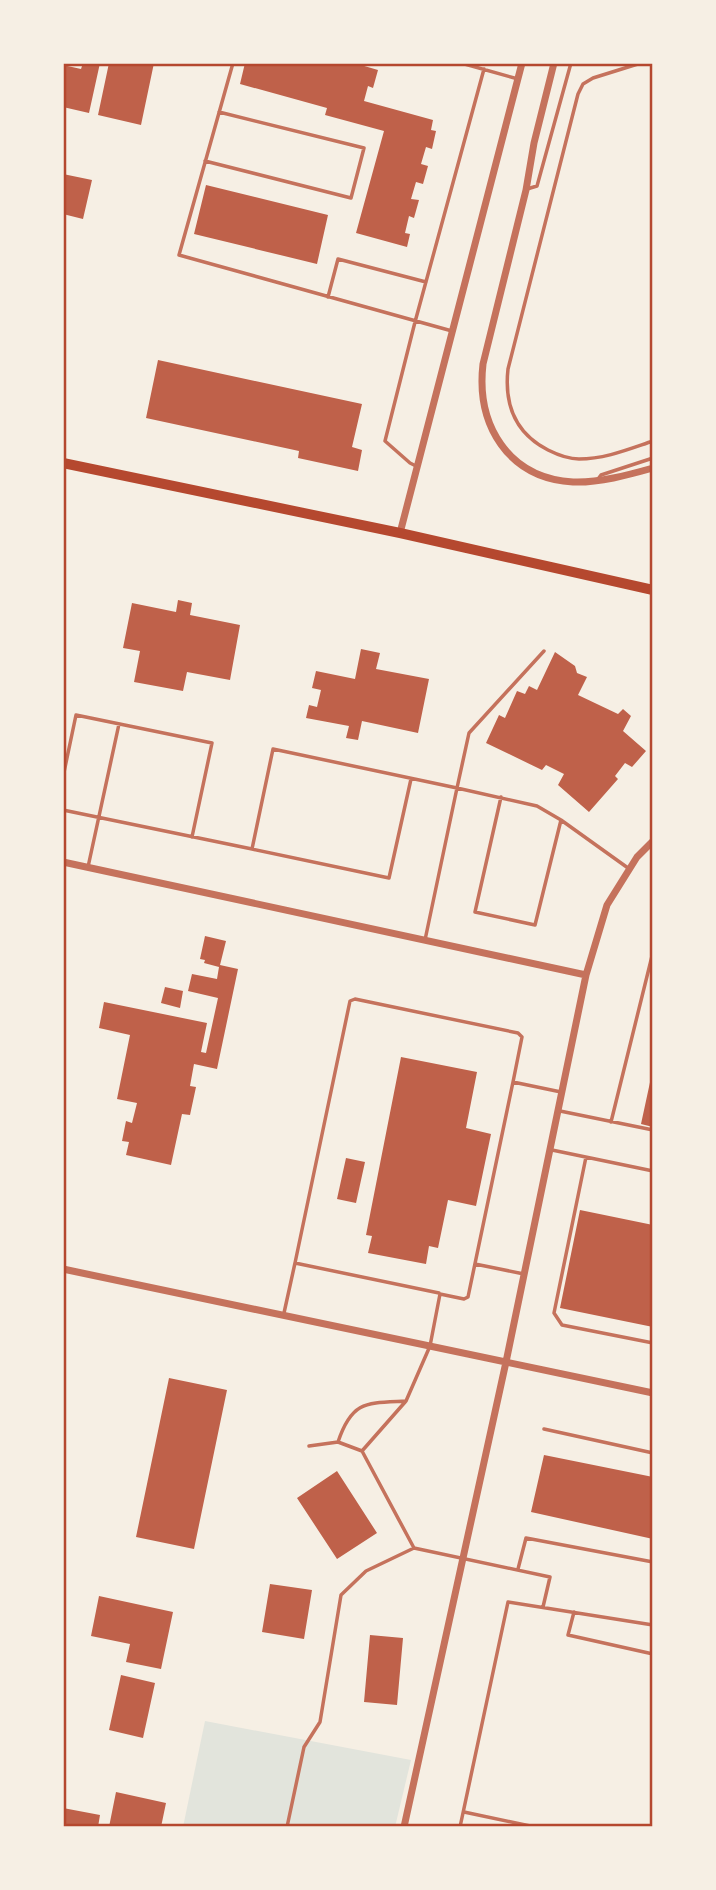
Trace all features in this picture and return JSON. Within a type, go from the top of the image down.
[{"type":"main road","points":[[63,463],[400,533],[653,590]]},
{"type":"street","points":[[400,533],[522,63]]},
{"type":"street","points":[[554,63],[483,364],[481,394],[484,408],[493,433],[520,463],[556,479],[569,482],[596,481],[653,468]]},
{"type":"street","points":[[404,1827],[506,1362],[586,975],[607,905],[637,857],[653,841]]},
{"type":"street","points":[[63,862],[586,975]]},
{"type":"street","points":[[63,1269],[653,1393]]},
{"type":"lane","points":[[233,63],[179,255],[452,331]]},
{"type":"lane","points":[[461,63],[518,79]]},
{"type":"lane","points":[[526,190],[537,186],[571,63]]},
{"type":"lane","points":[[641,63],[593,78],[583,84],[578,94],[508,369],[506,388],[516,421],[526,435],[539,445],[570,459],[597,458],[653,441]]},
{"type":"lane","points":[[417,466],[385,441],[484,69]]},
{"type":"lane","points":[[205,161],[351,198],[364,148],[219,111]]},
{"type":"lane","points":[[328,296],[338,259],[426,282]]},
{"type":"lane","points":[[596,481],[601,475],[653,458]]},
{"type":"lane","points":[[425,940],[469,733],[544,651]]},
{"type":"lane","points":[[63,777],[76,715],[212,743],[192,837]]},
{"type":"lane","points":[[88,867],[119,724]]},
{"type":"lane","points":[[252,849],[273,749],[537,806],[630,869]]},
{"type":"lane","points":[[63,810],[389,878],[411,779]]},
{"type":"lane","points":[[501,797],[475,912],[535,925],[561,820]]},
{"type":"lane","points":[[611,1122],[653,952]]},
{"type":"lane","points":[[284,1315],[350,1001],[355,999],[517,1033],[522,1037],[468,1297],[464,1299],[295,1264]]},
{"type":"lane","points":[[513,1082],[561,1092]]},
{"type":"lane","points":[[558,1111],[653,1130]]},
{"type":"lane","points":[[550,1150],[653,1171]]},
{"type":"lane","points":[[586,1157],[554,1313],[562,1325],[653,1343]]},
{"type":"lane","points":[[475,1264],[524,1274]]},
{"type":"lane","points":[[362,1451],[406,1401],[430,1346],[440,1294]]},
{"type":"lane","points":[[338,1442],[345,1422],[367,1403],[406,1401]]},
{"type":"lane","points":[[544,1429],[653,1453]]},
{"type":"lane","points":[[309,1446],[338,1442],[362,1451],[414,1548]]},
{"type":"lane","points":[[517,1570],[526,1538],[653,1562]]},
{"type":"lane","points":[[287,1827],[304,1747],[320,1722],[341,1595],[366,1571],[414,1548],[550,1577],[543,1606]]},
{"type":"lane","points":[[460,1827],[508,1602],[653,1625]]},
{"type":"lane","points":[[574,1612],[568,1635],[653,1654]]},
{"type":"lane","points":[[464,1812],[536,1827]]},
{"type":"shaded area","points":[[205,1721],[411,1760],[395,1827],[183,1827]]},
{"type":"building","points":[[83,63],[100,63],[89,113],[63,107],[63,65],[81,69]]},
{"type":"building","points":[[109,63],[154,63],[141,125],[98,115]]},
{"type":"building","points":[[245,63],[354,63],[378,70],[373,88],[368,86],[364,101],[433,120],[431,130],[436,131],[432,149],[426,147],[421,164],[428,166],[423,184],[416,182],[411,199],[419,200],[414,218],[409,216],[405,233],[410,234],[407,247],[356,233],[384,131],[325,115],[327,108],[240,84]]},
{"type":"building","points":[[63,174],[92,180],[83,219],[63,214]]},
{"type":"building","points":[[206,185],[328,215],[317,264],[194,234]]},
{"type":"building","points":[[158,360],[362,404],[352,447],[362,450],[358,471],[298,458],[299,451],[146,418]]},
{"type":"building","points":[[178,600],[192,603],[190,615],[240,625],[230,680],[187,672],[183,691],[134,682],[140,651],[123,648],[132,603],[176,612]]},
{"type":"building","points":[[361,649],[380,653],[376,669],[429,679],[418,733],[362,721],[358,740],[346,738],[349,726],[306,718],[309,705],[317,707],[321,690],[312,688],[316,671],[355,679]]},
{"type":"building","points":[[555,652],[575,666],[577,673],[587,677],[578,695],[618,714],[623,709],[631,716],[623,731],[646,751],[632,767],[625,763],[615,776],[618,779],[589,812],[558,785],[564,774],[546,765],[542,770],[486,743],[499,715],[505,718],[517,691],[525,694],[529,686],[537,690]]},
{"type":"building","points":[[205,936],[226,941],[220,965],[238,969],[217,1069],[194,1064],[190,1086],[196,1087],[190,1115],[182,1114],[171,1165],[126,1155],[129,1142],[122,1141],[126,1121],[132,1123],[137,1103],[117,1099],[130,1035],[99,1028],[104,1002],[207,1023],[201,1052],[206,1053],[218,998],[188,991],[192,974],[217,979],[219,967],[204,963],[205,960],[200,959]]},
{"type":"building","points":[[165,987],[183,991],[180,1008],[161,1003]]},
{"type":"building","points":[[401,1057],[477,1072],[466,1128],[491,1134],[476,1206],[448,1200],[438,1248],[429,1246],[426,1264],[368,1253],[372,1236],[366,1235]]},
{"type":"building","points":[[653,1073],[653,1127],[641,1124]]},
{"type":"building","points":[[346,1158],[365,1162],[356,1203],[337,1199]]},
{"type":"building","points":[[580,1210],[653,1225],[653,1327],[560,1308]]},
{"type":"building","points":[[169,1378],[227,1390],[194,1549],[136,1537]]},
{"type":"building","points":[[544,1455],[653,1477],[653,1539],[531,1512]]},
{"type":"building","points":[[337,1471],[377,1533],[337,1559],[297,1498]]},
{"type":"building","points":[[270,1584],[312,1590],[304,1639],[262,1632]]},
{"type":"building","points":[[99,1596],[173,1612],[161,1669],[126,1662],[130,1644],[91,1636]]},
{"type":"building","points":[[370,1635],[403,1638],[397,1705],[364,1702]]},
{"type":"building","points":[[121,1675],[155,1683],[143,1738],[109,1730]]},
{"type":"building","points":[[116,1792],[166,1803],[161,1827],[109,1827]]},
{"type":"building","points":[[63,1808],[100,1815],[98,1827],[63,1827]]}]
